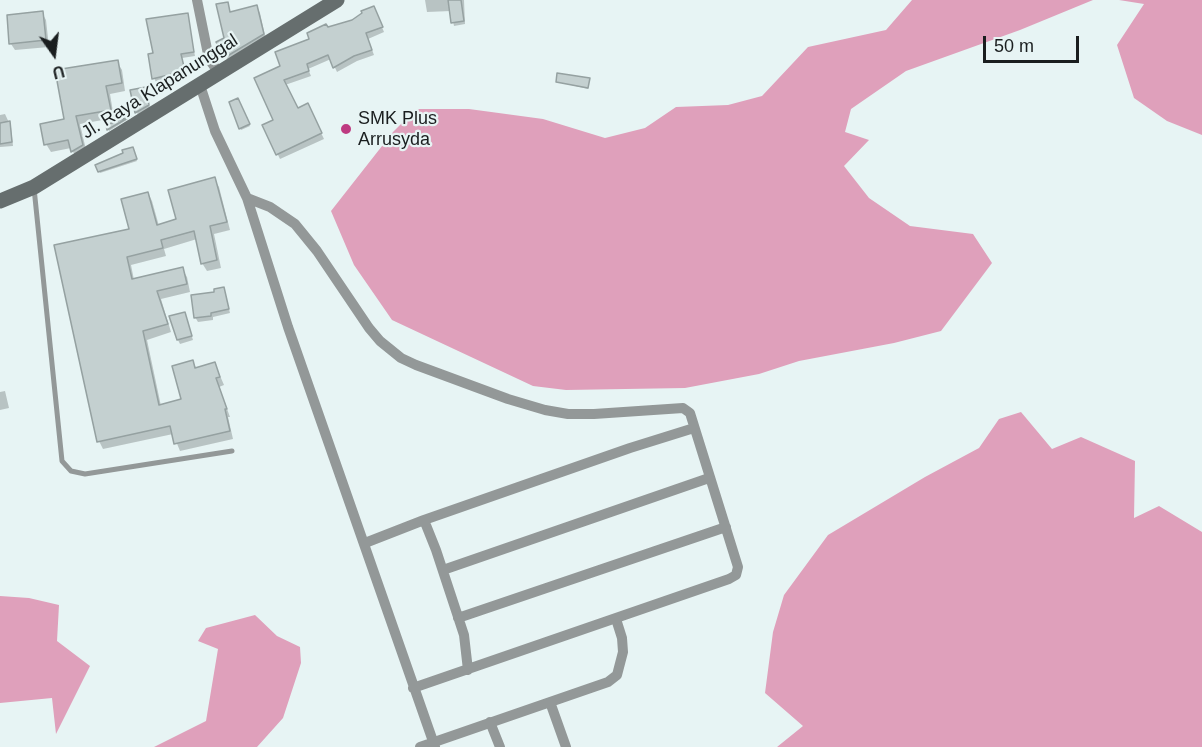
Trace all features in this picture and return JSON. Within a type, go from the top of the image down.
[{"type":"street","points":[[197,0],[209,59],[219,73]]},
{"type":"street","name":"Jl. Raya Klapanunggal","points":[[0,201],[34,187],[337,0]]},
{"type":"street","points":[[200,85],[215,131],[247,198],[288,327],[434,745]]},
{"type":"street","points":[[247,198],[270,207],[295,224],[317,251],[369,328],[380,341],[401,358],[508,399],[545,410],[568,414],[594,414],[683,408],[690,413],[738,567],[736,575],[413,688]]},
{"type":"street","points":[[364,543],[630,448],[694,428]]},
{"type":"street","points":[[443,570],[709,478]]},
{"type":"street","points":[[424,520],[464,635],[468,670]]},
{"type":"street","points":[[458,618],[726,527]]},
{"type":"street","points":[[420,747],[434,745],[490,722],[608,682],[617,675],[623,652],[622,638],[615,619]]},
{"type":"street","points":[[550,702],[566,747]]},
{"type":"street","points":[[490,722],[500,747]]},
{"type":"lane","points":[[34,187],[62,461],[72,471],[85,474],[232,451]]},
{"type":"shaded area","points":[[912,0],[1093,0],[1020,30],[906,71],[851,109],[845,132],[869,140],[844,166],[869,198],[910,226],[973,234],[992,263],[941,331],[894,343],[799,361],[759,374],[685,388],[566,390],[533,386],[392,320],[354,265],[331,211],[393,132],[416,109],[469,109],[543,119],[605,138],[645,128],[676,107],[728,105],[762,96],[808,47],[886,30]]},
{"type":"shaded area","points":[[1119,0],[1202,0],[1202,135],[1167,121],[1134,98],[1117,45],[1144,4]]},
{"type":"shaded area","points":[[1021,412],[1052,449],[1081,437],[1135,461],[1134,518],[1159,506],[1202,532],[1202,747],[777,747],[803,726],[765,693],[773,632],[784,595],[828,535],[925,477],[979,448],[999,419]]},
{"type":"shaded area","points":[[0,596],[29,598],[59,605],[57,641],[90,666],[56,734],[52,698],[0,703]]},
{"type":"shaded area","points":[[255,615],[277,636],[300,647],[301,663],[283,718],[257,747],[154,747],[206,721],[218,649],[198,641],[206,628]]},
{"type":"building","points":[[448,0],[461,0],[464,21],[451,23]]},
{"type":"building","points":[[228,2],[230,12],[257,5],[264,34],[224,58],[216,42],[224,38],[216,4]]},
{"type":"building","points":[[374,6],[383,27],[366,33],[372,50],[354,56],[333,68],[328,55],[307,64],[309,71],[284,80],[298,108],[308,103],[322,133],[276,155],[262,125],[273,120],[254,78],[280,66],[275,52],[309,39],[307,33],[326,24],[328,27],[352,20],[362,13],[361,11]]},
{"type":"building","points":[[43,11],[46,40],[9,44],[7,15]]},
{"type":"building","points":[[188,13],[194,52],[181,54],[185,71],[152,79],[148,54],[153,53],[146,19]]},
{"type":"building","points":[[118,60],[122,83],[106,86],[111,110],[76,116],[83,145],[71,152],[68,140],[44,145],[40,124],[64,119],[55,70]]},
{"type":"building","points":[[557,73],[590,78],[588,88],[556,82]]},
{"type":"building","points":[[146,87],[149,105],[135,113],[130,90]]},
{"type":"building","points":[[238,98],[250,124],[239,129],[229,102]]},
{"type":"building","points":[[131,116],[107,130],[106,125]]},
{"type":"building","points":[[10,121],[12,142],[0,144],[0,123]]},
{"type":"building","points":[[133,147],[137,159],[98,172],[95,165],[123,153],[122,150]]},
{"type":"building","points":[[215,177],[227,222],[210,226],[217,260],[201,264],[194,231],[161,240],[163,248],[127,257],[132,279],[183,267],[187,284],[157,291],[168,324],[143,331],[159,405],[181,399],[172,366],[193,360],[195,368],[215,362],[220,377],[216,378],[227,409],[225,409],[230,431],[174,444],[170,426],[97,442],[54,245],[129,229],[121,199],[148,192],[157,225],[176,219],[168,190]]},
{"type":"building","points":[[224,287],[229,309],[211,313],[211,316],[194,318],[191,295],[214,292],[214,289]]},
{"type":"building","points":[[185,312],[192,336],[177,340],[169,316]]},
{"type":"place","name":"SMK Plus Arrusyda","points":[[346,129]]}]
